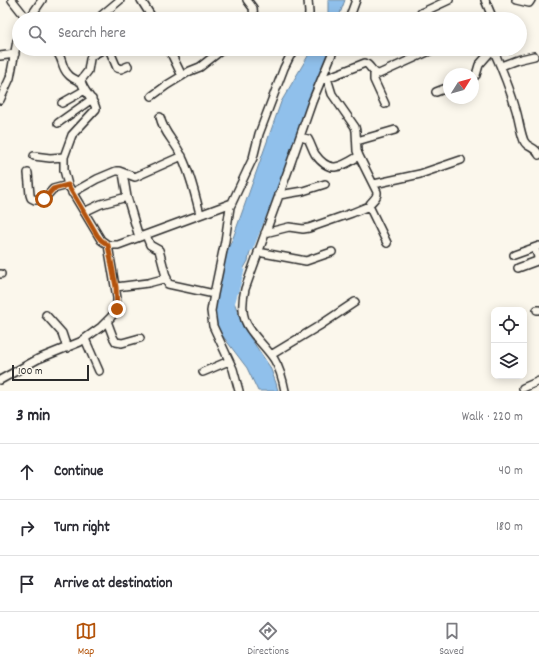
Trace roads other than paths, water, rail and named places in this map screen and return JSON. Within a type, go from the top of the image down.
[{"type":"street","points":[[12,0],[22,12]]},
{"type":"street","points":[[104,12],[112,2],[120,0]]},
{"type":"street","points":[[141,0],[149,12]]},
{"type":"street","points":[[247,0],[253,8],[253,12]]},
{"type":"street","points":[[308,0],[309,12]]},
{"type":"street","points":[[352,12],[356,0]]},
{"type":"street","points":[[423,12],[449,0]]},
{"type":"street","points":[[485,0],[490,12]]},
{"type":"street","points":[[516,0],[526,3],[531,0]]},
{"type":"street","points":[[33,12],[41,1]]},
{"type":"street","points":[[0,56],[12,54]]},
{"type":"street","points":[[0,100],[10,78],[15,56]]},
{"type":"street","points":[[60,56],[68,75],[81,82],[92,99],[96,109],[72,135],[64,157],[64,170],[72,193],[101,240],[108,245],[118,245],[232,202]]},
{"type":"street","points":[[81,82],[89,68],[90,59],[92,56]]},
{"type":"street","points":[[113,56],[117,68],[121,69],[128,66]]},
{"type":"street","points":[[172,56],[182,76]]},
{"type":"street","points":[[152,96],[160,89],[190,71],[200,67],[214,56]]},
{"type":"street","points":[[236,390],[235,376],[213,326],[212,312],[214,294],[225,241],[230,207],[253,158],[259,134],[290,56]]},
{"type":"street","points":[[285,391],[280,372],[271,355],[249,330],[242,310],[245,289],[258,252],[312,102],[324,79],[332,56]]},
{"type":"street","points":[[324,79],[364,63],[374,72],[379,74],[419,56]]},
{"type":"street","points":[[478,68],[487,56]]},
{"type":"street","points":[[496,56],[516,110],[524,140],[527,145],[535,149],[539,155]]},
{"type":"street","points":[[501,66],[534,56]]},
{"type":"street","points":[[374,72],[374,80],[386,104]]},
{"type":"street","points":[[265,233],[289,227],[303,229],[309,228],[369,206],[378,195],[374,184],[359,156],[355,127],[332,94],[324,79]]},
{"type":"street","points":[[436,92],[443,89]]},
{"type":"street","points":[[62,103],[85,90]]},
{"type":"street","points":[[58,123],[92,99]]},
{"type":"street","points":[[160,117],[164,130],[182,156],[200,214]]},
{"type":"street","points":[[357,141],[395,130]]},
{"type":"street","points":[[300,137],[308,139],[315,153],[324,164],[331,167],[344,165],[359,156]]},
{"type":"street","points":[[34,156],[50,158],[64,157]]},
{"type":"street","points":[[72,193],[116,171],[132,177],[138,176],[182,156]]},
{"type":"street","points":[[374,184],[420,174],[461,160]]},
{"type":"street","points":[[28,173],[30,195],[31,198],[35,200],[44,199],[53,189],[68,185]]},
{"type":"street","points":[[123,173],[127,197],[139,237]]},
{"type":"street","points":[[279,195],[303,191],[325,184]]},
{"type":"street","points":[[84,212],[102,204],[127,197]]},
{"type":"street","points":[[369,206],[386,243]]},
{"type":"street","points":[[146,234],[150,245],[159,250],[168,284],[170,286],[214,294]]},
{"type":"street","points":[[0,380],[38,359],[67,348],[85,339],[107,321],[117,309],[116,287],[108,245]]},
{"type":"street","points":[[514,255],[537,247],[537,261],[518,268]]},
{"type":"street","points":[[258,252],[306,261],[332,252]]},
{"type":"street","points":[[116,287],[148,283],[167,278]]},
{"type":"street","points":[[271,355],[355,302]]},
{"type":"street","points":[[46,316],[62,333],[67,348]]},
{"type":"street","points":[[107,321],[112,337],[116,342],[122,343],[140,338]]},
{"type":"street","points":[[85,339],[99,371]]},
{"type":"street","points":[[203,372],[229,361]]},
{"type":"street","points":[[523,388],[539,381]]},
{"type":"water","points":[[328,0],[345,0],[341,12],[328,12]]},
{"type":"water","points":[[308,56],[323,56],[254,232],[248,261],[233,287],[233,299],[243,327],[270,367],[278,391],[258,391],[247,368],[219,331],[214,316],[214,304],[223,259],[233,238],[281,102]]},
{"type":"waterway","points":[[249,247],[326,56]]},
{"type":"waterway","points":[[230,304],[240,270]]}]
